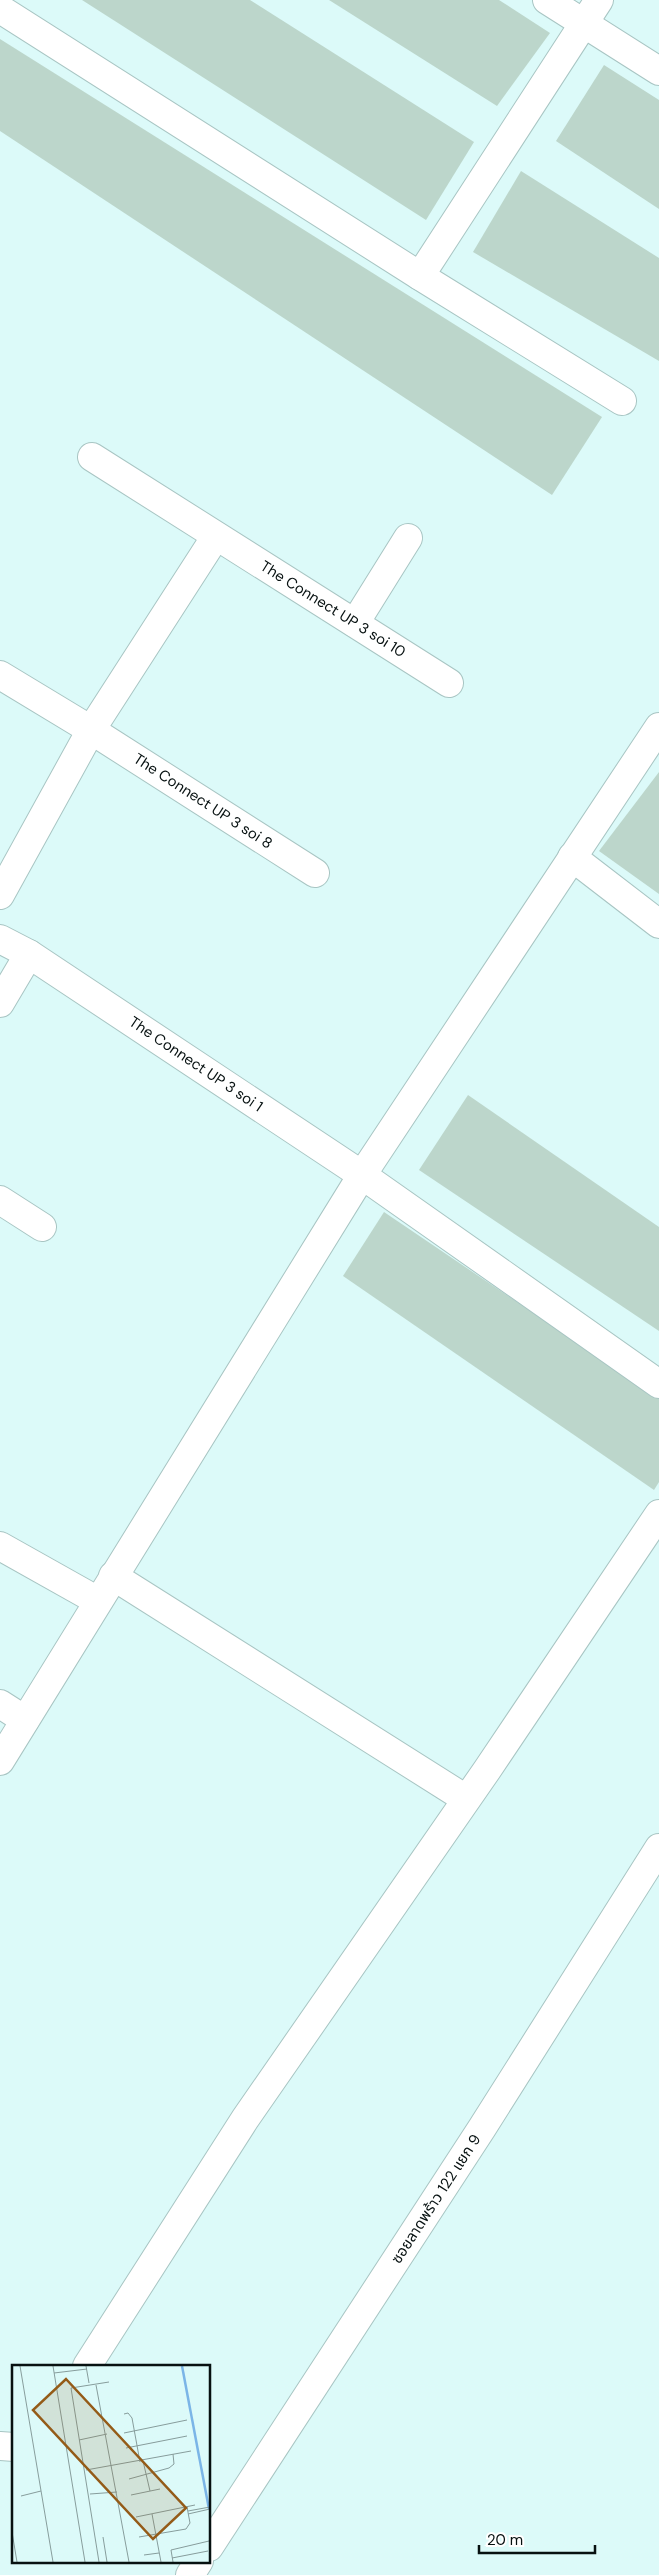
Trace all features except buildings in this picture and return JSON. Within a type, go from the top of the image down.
[{"type":"street","points":[[547,0],[659,71]]},
{"type":"street","points":[[420,276],[599,0]]},
{"type":"street","points":[[0,9],[420,276],[622,401]]},
{"type":"street","name":"The Connect UP 3 soi 10","points":[[92,457],[449,683]]},
{"type":"street","points":[[0,895],[91,730],[216,536]]},
{"type":"street","points":[[355,624],[408,538]]},
{"type":"street","name":"The Connect UP 3 soi 8","points":[[0,675],[91,730],[315,873]]},
{"type":"street","points":[[0,1761],[362,1175],[659,726]]},
{"type":"street","points":[[572,857],[659,924]]},
{"type":"street","name":"The Connect UP 3 soi 1","points":[[0,939],[29,954],[362,1175],[659,1384]]},
{"type":"street","points":[[0,1003],[29,954]]},
{"type":"street","points":[[0,1200],[42,1227]]},
{"type":"street","points":[[88,2365],[245,2119],[466,1799],[659,1514]]},
{"type":"street","points":[[0,1546],[98,1602]]},
{"type":"street","points":[[113,1576],[466,1799]]},
{"type":"street","points":[[0,1704],[25,1720]]},
{"type":"street","name":"ซอยลาดพร้าว 122 แยก 9","points":[[210,2545],[482,2128],[659,1848]]},
{"type":"street","points":[[190,2575],[198,2562]]}]
